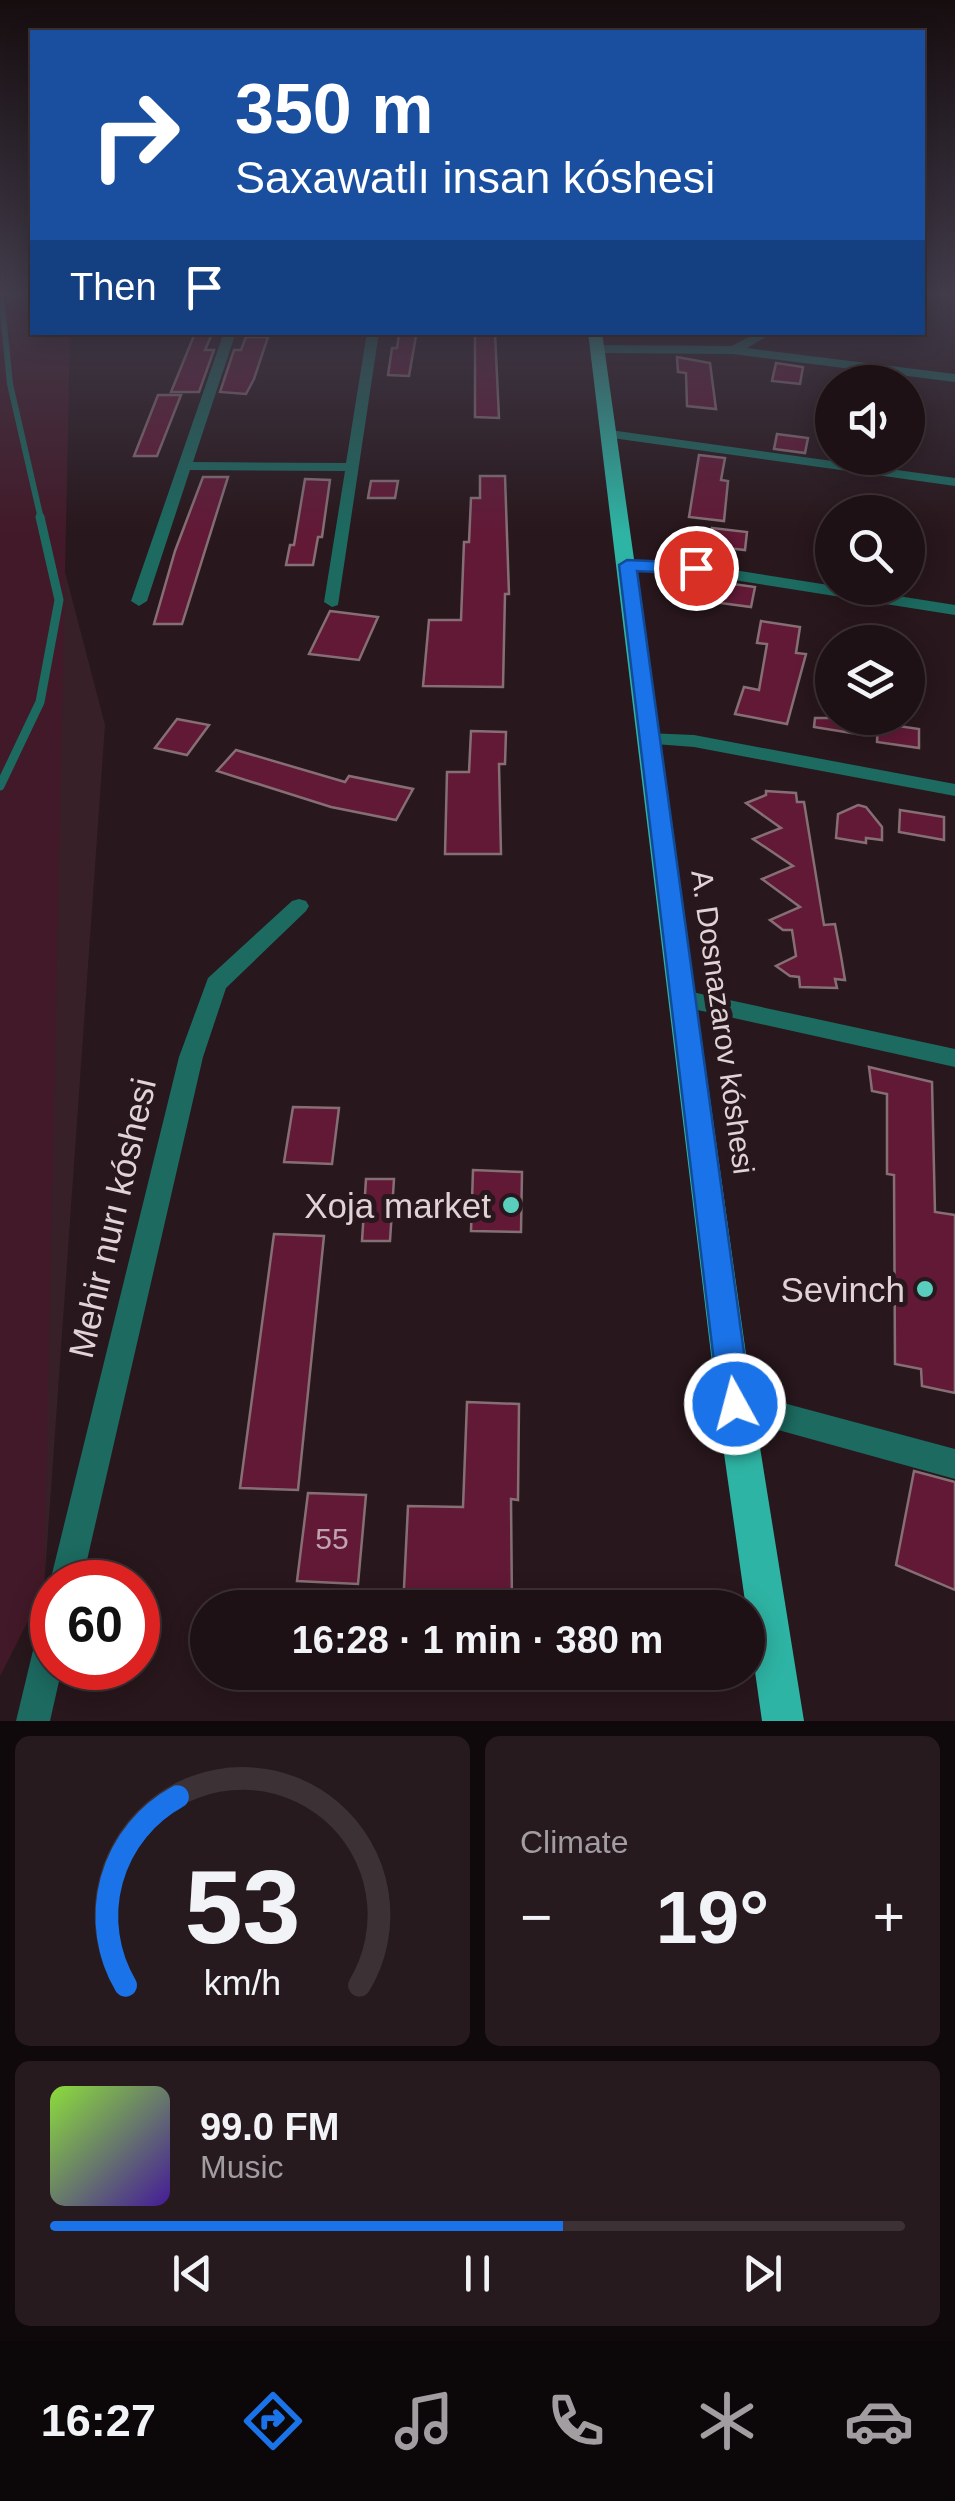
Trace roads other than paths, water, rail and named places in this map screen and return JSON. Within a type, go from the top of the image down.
[{"type":"main road","name":"A. Dosnazarov kóshesi","points":[[601,373],[735,1404],[782,1721]]},
{"type":"street","points":[[139,601],[216,373]]},
{"type":"street","points":[[332,602],[366,373]]},
{"type":"street","points":[[918,373],[955,378]]},
{"type":"street","points":[[610,434],[955,482]]},
{"type":"street","points":[[184,466],[351,466]]},
{"type":"street","points":[[627,565],[696,568],[955,610]]},
{"type":"street","points":[[647,738],[694,741],[955,790]]},
{"type":"street","name":"Mehir nurı kóshesi","points":[[71,1560],[192,1058],[216,984],[299,906]]},
{"type":"street","points":[[683,999],[955,1058]]},
{"type":"street","points":[[735,1404],[955,1464]]},
{"type":"street","points":[[32,1721],[39,1690]]},
{"type":"lane","points":[[0,786],[40,702],[60,600],[9,373]]},
{"type":"place","name":"Xoja market","points":[[511,1205]]},
{"type":"place","name":"Sevinch","points":[[925,1289]]}]
